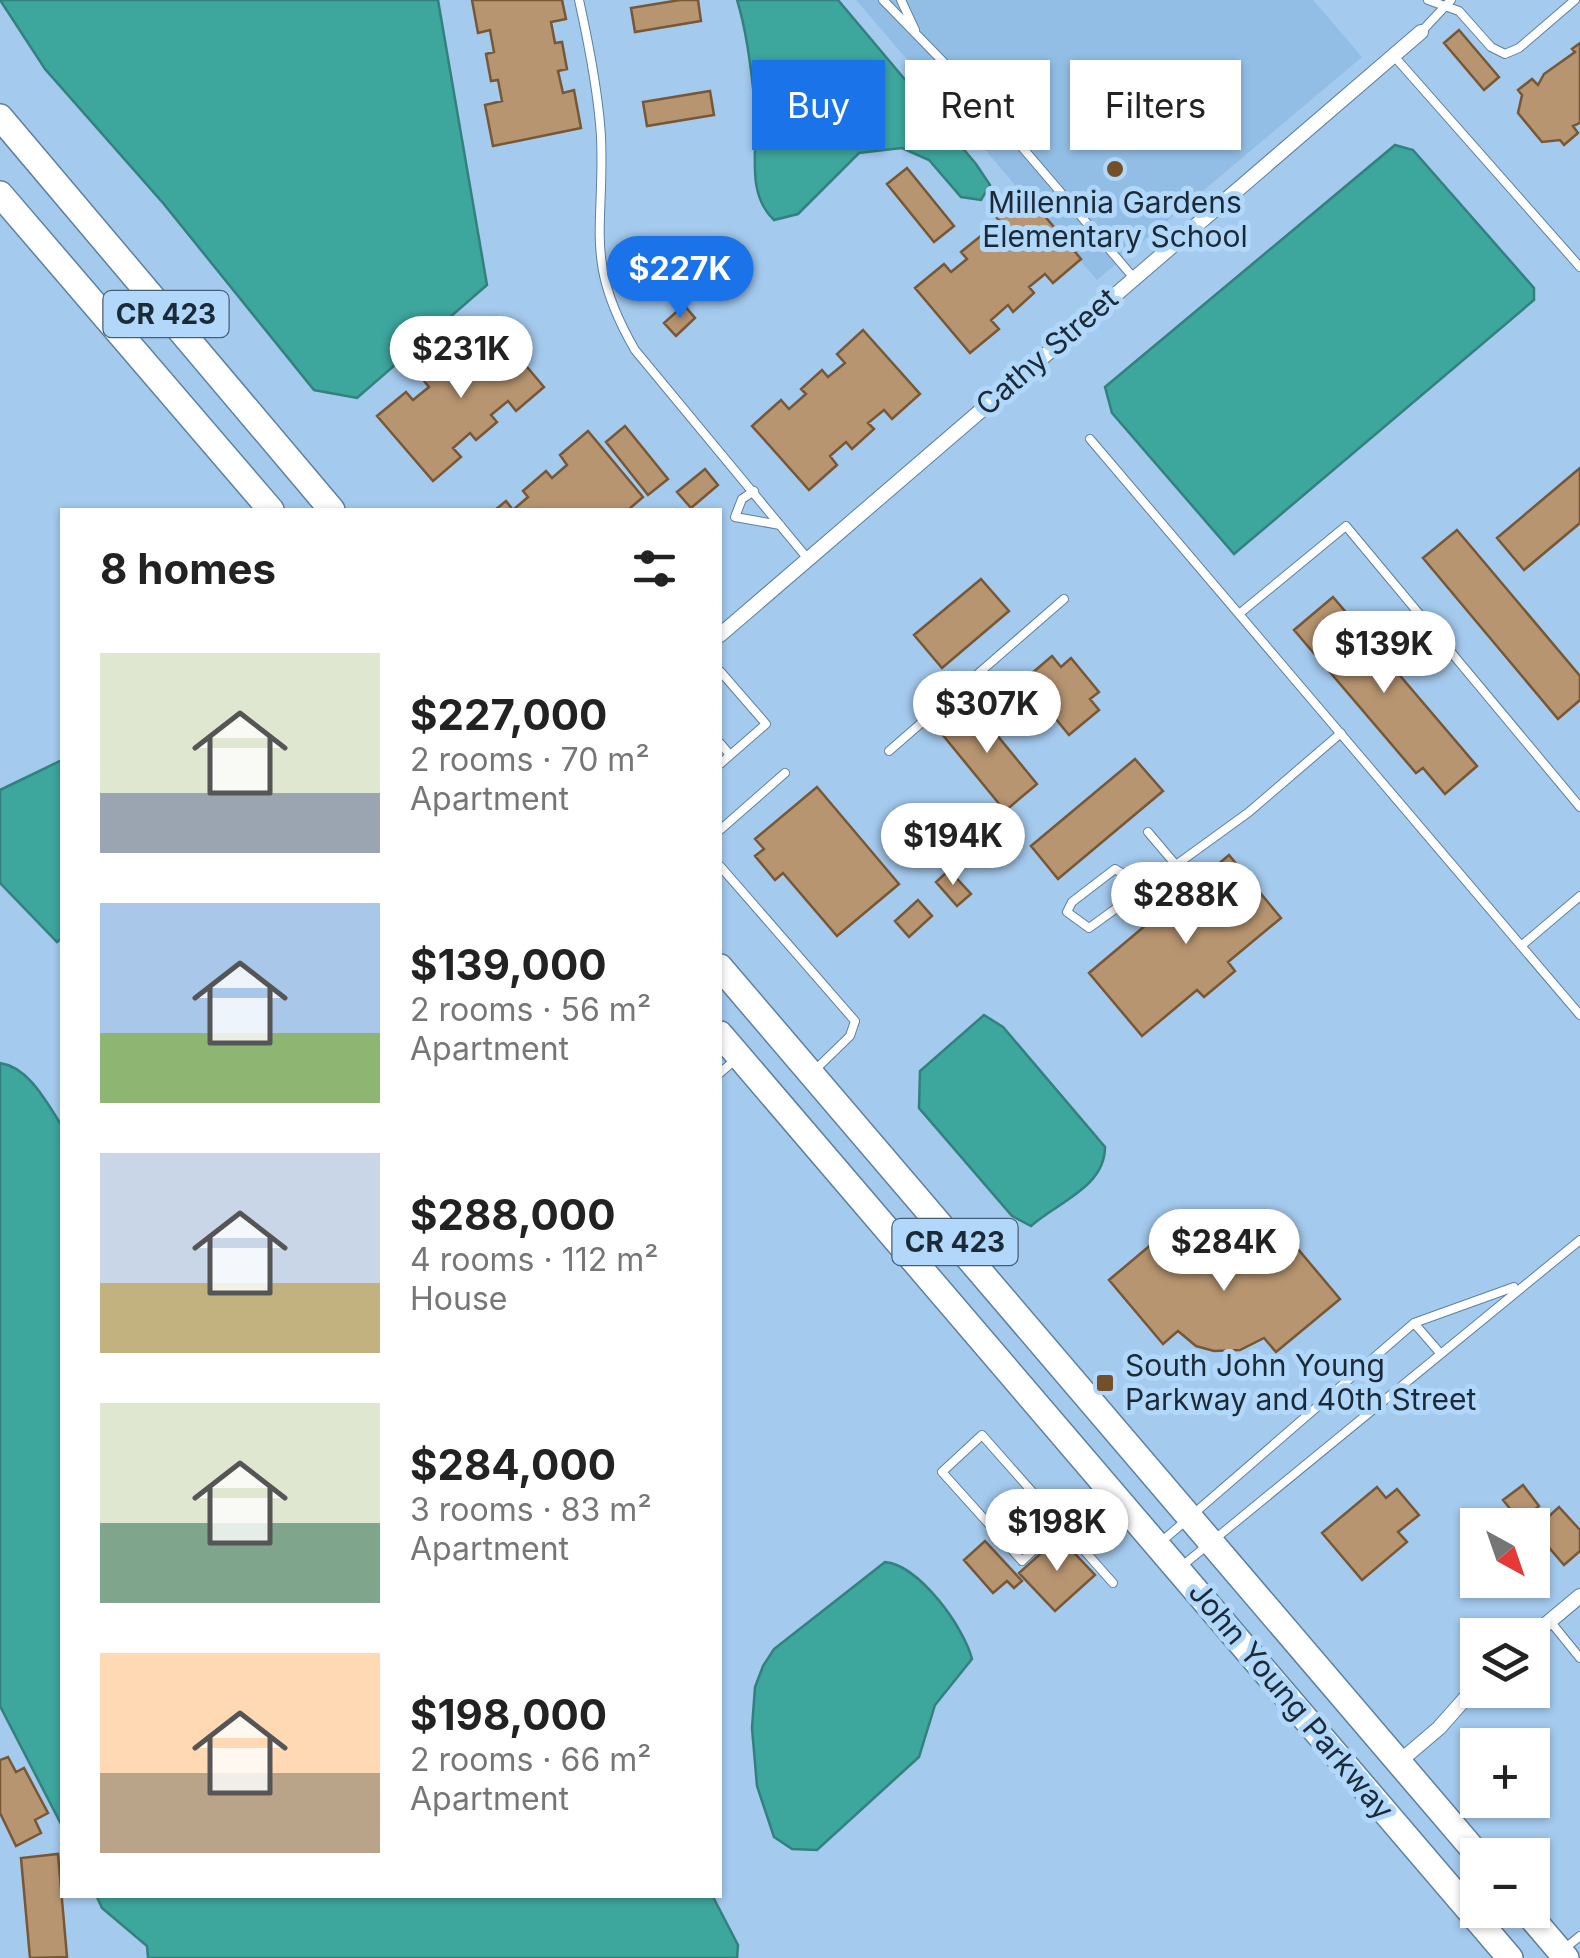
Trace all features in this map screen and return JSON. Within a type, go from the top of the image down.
[{"type":"highway","name":"CR 423","points":[[0,118],[330,508]]},
{"type":"highway","name":"CR 423","points":[[0,194],[269,508]]},
{"type":"highway","name":"John Young Parkway","points":[[722,970],[1464,1838]]},
{"type":"highway","name":"John Young Parkway","points":[[722,1040],[730,1064],[1178,1569],[1509,1956]]},
{"type":"highway","points":[[1545,1928],[1569,1949]]},
{"type":"street","name":"Cathy Street","points":[[722,633],[1420,32]]},
{"type":"street","points":[[1550,1621],[1580,1596]]},
{"type":"street","points":[[1399,1762],[1460,1704]]},
{"type":"lane","points":[[579,0],[598,99],[601,154],[596,235],[601,272],[614,315],[635,350],[808,558]]},
{"type":"lane","points":[[883,0],[992,112],[1133,277]]},
{"type":"lane","points":[[901,0],[915,30]]},
{"type":"lane","points":[[1428,0],[1448,3],[1463,14],[1491,47],[1505,54],[1519,48],[1574,0]]},
{"type":"lane","points":[[1420,32],[1448,3]]},
{"type":"lane","points":[[1393,55],[1580,267]]},
{"type":"lane","points":[[1090,439],[1580,1015]]},
{"type":"lane","points":[[754,491],[742,499],[735,517],[780,524]]},
{"type":"lane","points":[[1239,614],[1346,526],[1580,806]]},
{"type":"lane","points":[[889,751],[1064,600]]},
{"type":"lane","points":[[722,673],[766,724],[722,762]]},
{"type":"lane","points":[[1131,895],[1128,877],[1115,869],[1072,902],[1066,912],[1089,928],[1249,812],[1341,733]]},
{"type":"lane","points":[[722,745],[730,755]]},
{"type":"lane","points":[[722,828],[786,772]]},
{"type":"lane","points":[[1148,832],[1176,865]]},
{"type":"lane","points":[[722,868],[855,1020],[850,1036],[811,1074]]},
{"type":"lane","points":[[1521,946],[1580,896]]},
{"type":"lane","points":[[1178,1569],[1580,1240]]},
{"type":"lane","points":[[1157,1545],[1414,1323],[1522,1284]]},
{"type":"lane","points":[[1414,1323],[1440,1353]]},
{"type":"lane","points":[[1060,1525],[1022,1561],[942,1472],[982,1435],[1113,1583]]},
{"type":"lane","points":[[1550,1621],[1580,1658]]},
{"type":"shaded area","points":[[0,0],[438,0],[487,285],[357,398],[314,390],[163,203],[45,69]]},
{"type":"shaded area","points":[[737,0],[838,0],[905,80],[905,149],[885,150],[885,60],[752,60],[752,81]]},
{"type":"shaded area","name":"Millennia Gardens Elementary School","points":[[856,0],[1313,0],[1362,57],[1097,280],[985,150],[1050,150],[1050,60],[908,60]]},
{"type":"shaded area","points":[[1395,145],[1413,150],[1534,288],[1534,300],[1234,554],[1112,413],[1105,387]]},
{"type":"shaded area","points":[[755,150],[885,150],[859,153],[798,214],[774,220],[759,196]]},
{"type":"shaded area","points":[[906,150],[964,150],[990,185],[981,200],[961,197],[929,160]]},
{"type":"shaded area","points":[[60,761],[57,942],[0,883],[0,790]]},
{"type":"shaded area","points":[[984,1015],[1003,1027],[1105,1147],[1103,1161],[1089,1183],[1031,1226],[1012,1216],[919,1108],[920,1071]]},
{"type":"shaded area","points":[[0,1063],[20,1071],[60,1123],[60,1822],[0,1706]]},
{"type":"shaded area","points":[[885,1562],[912,1574],[938,1600],[960,1631],[972,1659],[935,1705],[919,1757],[817,1850],[792,1849],[774,1837],[757,1786],[752,1728],[755,1687],[774,1649]]},
{"type":"shaded area","points":[[97,1898],[714,1898],[738,1945],[737,1958],[148,1958],[147,1946],[102,1908]]},
{"type":"building","points":[[472,0],[562,0],[566,19],[551,22],[555,43],[562,42],[567,69],[558,71],[563,93],[574,90],[581,128],[493,146],[485,105],[502,101],[498,80],[491,81],[486,54],[494,52],[490,30],[478,33]]},
{"type":"building","points":[[698,0],[701,21],[635,32],[631,8]]},
{"type":"building","points":[[1459,30],[1499,77],[1484,90],[1444,43]]},
{"type":"building","points":[[1580,43],[1580,123],[1573,126],[1578,133],[1564,145],[1560,140],[1542,142],[1518,113],[1522,95],[1518,90],[1532,79],[1538,85],[1544,74],[1575,52],[1572,49]]},
{"type":"building","points":[[710,91],[714,115],[647,126],[643,102]]},
{"type":"building","points":[[907,168],[954,226],[934,242],[887,184]]},
{"type":"building","points":[[1026,194],[1081,259],[1053,283],[1045,274],[1029,287],[1034,293],[1013,312],[1008,305],[991,320],[999,329],[970,353],[915,288],[944,264],[951,272],[967,259],[961,252],[982,235],[988,241],[1005,227],[997,218]]},
{"type":"building","points":[[684,305],[695,318],[676,336],[664,323]]},
{"type":"building","points":[[488,321],[544,387],[516,411],[508,401],[491,415],[497,422],[476,440],[470,433],[453,448],[461,457],[433,481],[377,416],[406,392],[413,400],[429,387],[424,381],[446,362],[451,369],[467,355],[459,345]]},
{"type":"building","points":[[863,330],[920,394],[892,419],[884,410],[868,423],[874,429],[852,449],[846,442],[830,456],[837,465],[809,490],[752,426],[781,400],[789,409],[806,394],[801,389],[822,370],[828,377],[845,363],[837,354]]},
{"type":"building","points":[[625,426],[668,479],[648,495],[606,442]]},
{"type":"building","points":[[588,431],[643,497],[630,508],[515,508],[528,497],[523,491],[546,471],[552,478],[567,465],[560,455]]},
{"type":"building","points":[[1580,468],[1580,523],[1524,570],[1497,538]]},
{"type":"building","points":[[705,469],[718,485],[691,508],[677,492]]},
{"type":"building","points":[[1457,530],[1580,676],[1580,700],[1558,719],[1423,558]]},
{"type":"building","points":[[981,579],[1009,611],[942,668],[914,635]]},
{"type":"building","points":[[1333,597],[1477,766],[1445,794],[1423,768],[1416,773],[1294,630]]},
{"type":"building","points":[[1052,656],[1061,667],[1071,658],[1099,692],[1090,699],[1099,710],[1069,735],[1024,680]]},
{"type":"building","points":[[969,701],[1037,784],[1005,811],[937,728]]},
{"type":"building","points":[[1135,759],[1163,791],[1058,879],[1031,846]]},
{"type":"building","points":[[817,787],[899,884],[837,936],[783,873],[775,880],[755,856],[764,849],[755,839]]},
{"type":"building","points":[[1229,855],[1281,918],[1228,962],[1235,971],[1204,997],[1197,990],[1142,1036],[1089,973]]},
{"type":"building","points":[[949,870],[971,894],[957,906],[936,882]]},
{"type":"building","points":[[918,900],[932,916],[909,937],[895,921]]},
{"type":"building","points":[[1172,1227],[1198,1258],[1225,1244],[1244,1251],[1254,1263],[1287,1236],[1340,1299],[1276,1352],[1264,1338],[1240,1350],[1214,1351],[1196,1346],[1178,1331],[1163,1344],[1109,1280]]},
{"type":"building","points":[[1523,1485],[1539,1506],[1509,1508],[1503,1500]]},
{"type":"building","points":[[1377,1487],[1386,1498],[1397,1489],[1419,1515],[1398,1532],[1407,1542],[1362,1580],[1322,1533]]},
{"type":"building","points":[[1559,1507],[1580,1530],[1580,1551],[1564,1565],[1550,1549],[1550,1515]]},
{"type":"building","points":[[1059,1537],[1095,1575],[1055,1611],[1019,1573]]},
{"type":"building","points":[[985,1541],[1022,1581],[1014,1588],[1007,1581],[993,1593],[964,1560]]},
{"type":"building","points":[[8,1757],[16,1772],[24,1768],[48,1813],[35,1820],[41,1833],[16,1846],[0,1813],[0,1760]]},
{"type":"building","points":[[58,1854],[67,1957],[30,1958],[21,1858]]},
{"type":"place","name":"Millennia Gardens Elementary School","points":[[1115,169]]},
{"type":"place","name":"South John Young Parkway and 40th Street","points":[[1105,1383]]}]
